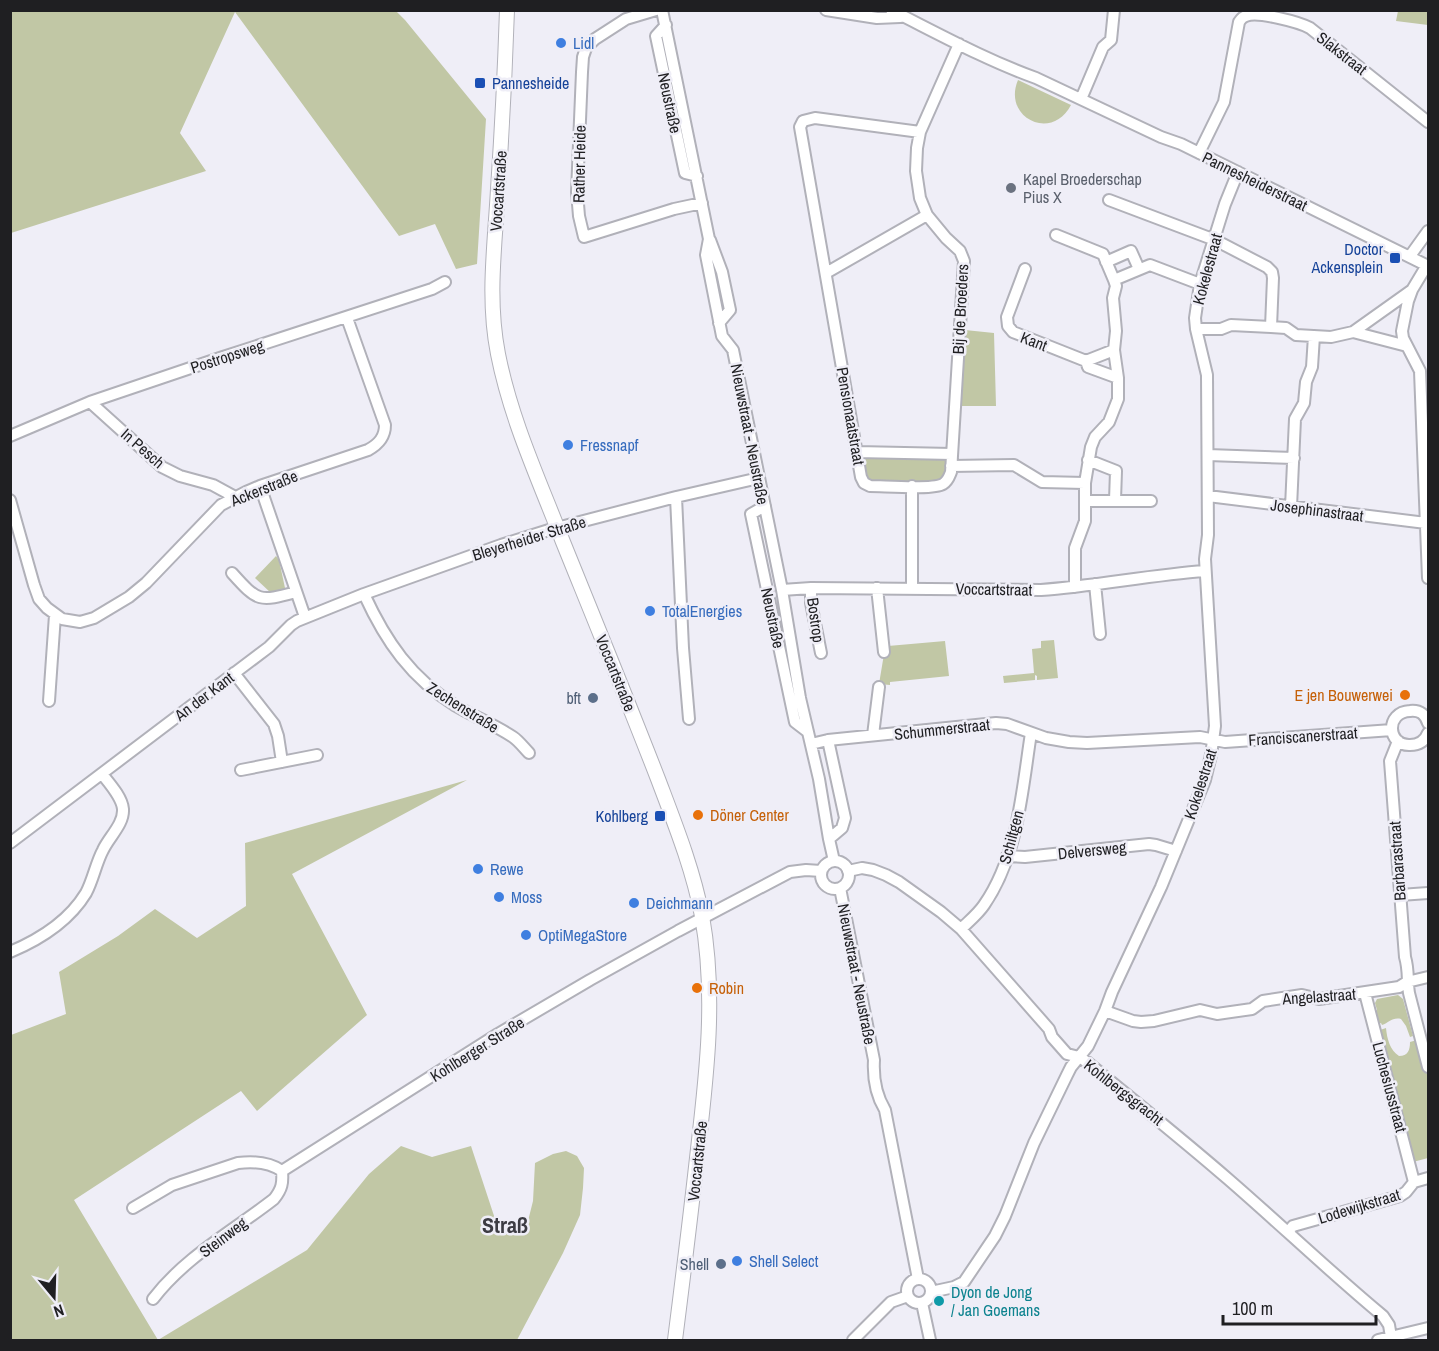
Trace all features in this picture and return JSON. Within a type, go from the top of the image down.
[{"type":"main road","name":"Voccartstraße","points":[[507,10],[502,137],[492,266],[494,324],[503,376],[515,420],[623,689],[677,831],[693,877],[702,919],[709,994],[708,1051],[675,1341]]},
{"type":"street","name":"Rather Heide","points":[[656,10],[626,20],[595,39],[586,48],[583,57],[577,192],[584,237],[702,202]]},
{"type":"street","name":"Nieuwstraat - Neustraße","points":[[662,10],[710,239],[706,255],[719,323],[722,336],[733,350],[834,861]]},
{"type":"street","name":"Pannesheiderstraat","points":[[891,10],[959,44],[1161,137],[1181,144],[1428,266]]},
{"type":"street","points":[[1081,99],[1103,47],[1111,40],[1114,10]]},
{"type":"street","points":[[830,11],[877,18],[903,16]]},
{"type":"street","name":"Slakstraat","points":[[1199,153],[1224,102],[1239,22],[1243,17],[1255,14],[1290,21],[1310,28],[1428,122]]},
{"type":"street","name":"Bij de Broeders","points":[[951,466],[964,261],[960,251],[937,229],[927,215],[920,198],[916,171],[920,132],[959,44]]},
{"type":"street","name":"Pensionaatstraat","points":[[912,486],[867,485],[862,480],[800,127],[803,121],[815,118],[920,132]]},
{"type":"street","name":"Kokelestraat","points":[[931,1292],[954,1287],[964,1282],[995,1236],[1034,1143],[1071,1067],[1088,1046],[1105,1011],[1205,780],[1215,726],[1205,571],[1208,535],[1208,375],[1195,318],[1200,284],[1225,204],[1238,172]]},
{"type":"street","points":[[1109,200],[1215,240],[1267,267],[1272,272],[1271,327]]},
{"type":"street","points":[[826,273],[927,215]]},
{"type":"street","points":[[1410,256],[1428,231]]},
{"type":"street","points":[[1056,235],[1103,254],[1116,286],[1113,298],[1116,331],[1114,350],[1118,378],[1117,404],[1109,422],[1095,437],[1090,447],[1085,483],[1084,521],[1075,548],[1075,587]]},
{"type":"street","points":[[1106,262],[1131,251],[1139,269]]},
{"type":"street","points":[[1114,280],[1150,265],[1200,284]]},
{"type":"street","points":[[1428,266],[1412,290],[1402,331],[1407,346],[1424,370],[1428,578]]},
{"type":"street","name":"Kant","points":[[1024,269],[1007,317],[1008,326],[1013,332],[1086,361],[1088,367],[1118,378]]},
{"type":"street","name":"Postropsweg","points":[[10,436],[90,402],[347,318],[432,289],[445,282]]},
{"type":"street","points":[[1196,329],[1221,329],[1231,325],[1271,327],[1286,328],[1296,335],[1330,337],[1353,332],[1412,290]]},
{"type":"street","name":"Ackerstraße","points":[[55,615],[69,621],[80,622],[94,618],[129,597],[146,583],[221,505],[260,486],[376,446],[384,434],[383,415],[347,318]]},
{"type":"street","points":[[1353,332],[1407,346]]},
{"type":"street","points":[[1291,507],[1295,419],[1304,403],[1306,382],[1312,367],[1314,336]]},
{"type":"street","points":[[1086,361],[1114,350]]},
{"type":"street","name":"In Pesch","points":[[90,402],[162,467],[180,476],[213,485],[235,497]]},
{"type":"street","points":[[857,452],[952,454]]},
{"type":"street","points":[[1208,454],[1294,458]]},
{"type":"street","points":[[1088,460],[1116,471],[1115,500]]},
{"type":"street","points":[[912,588],[912,486],[940,485],[949,478],[951,466],[1014,465],[1042,482],[1085,483]]},
{"type":"street","name":"Bleyerheider Straße","points":[[305,617],[501,545],[676,497],[759,478]]},
{"type":"street","points":[[260,486],[305,617]]},
{"type":"street","name":"Josephinastraat","points":[[1208,496],[1426,523]]},
{"type":"street","points":[[676,497],[683,648],[689,719]]},
{"type":"street","points":[[10,500],[39,598],[55,615],[49,701]]},
{"type":"street","points":[[1085,501],[1151,501]]},
{"type":"street","name":"Neustraße","points":[[765,506],[751,514],[795,722],[808,732]]},
{"type":"street","name":"Voccartstraat","points":[[782,590],[912,588],[1041,590],[1205,571]]},
{"type":"street","points":[[232,573],[244,586],[262,598],[268,599],[296,592]]},
{"type":"street","points":[[1095,584],[1100,633]]},
{"type":"street","name":"Bostrop","points":[[811,588],[811,603],[820,653]]},
{"type":"street","points":[[877,588],[884,652]]},
{"type":"street","name":"Zechenstraße","points":[[364,594],[392,646],[420,679],[440,695],[515,738],[529,753]]},
{"type":"street","name":"An der Kant","points":[[10,843],[269,647],[291,625],[305,617]]},
{"type":"street","points":[[234,673],[274,724],[282,762]]},
{"type":"street","points":[[873,735],[879,687]]},
{"type":"street","points":[[1427,716],[1414,711],[1400,713],[1394,720],[1392,730],[1398,741],[1408,746],[1423,742],[1428,733]]},
{"type":"street","name":"Schummerstraat","points":[[811,744],[828,740],[996,723],[1007,724],[1046,738],[1087,743],[1200,737],[1214,741]]},
{"type":"street","name":"Franciscanerstraat","points":[[1214,741],[1392,730]]},
{"type":"street","name":"Schiltgen","points":[[962,929],[983,907],[997,882],[1007,856],[1016,824],[1031,733]]},
{"type":"street","points":[[828,740],[845,819],[842,828],[829,839]]},
{"type":"street","name":"Barbarastraat","points":[[1398,741],[1390,761],[1405,957],[1408,967],[1407,982]]},
{"type":"street","points":[[241,770],[317,755]]},
{"type":"street","points":[[10,952],[56,926],[87,891],[103,850],[122,819],[123,809],[115,792],[102,774]]},
{"type":"street","name":"Delversweg","points":[[1007,856],[1031,857],[1149,844],[1176,851]]},
{"type":"street","points":[[834,861],[842,863],[848,871],[848,881],[843,887],[831,889],[821,881],[821,871],[824,865],[834,861]]},
{"type":"street","name":"Kohlbergsgracht","points":[[848,871],[862,868],[886,875],[919,895],[962,929],[1049,1029],[1052,1037],[1067,1054],[1087,1062],[1166,1126],[1288,1232],[1383,1316],[1389,1325],[1391,1337]]},
{"type":"street","name":"Kohlberger Straße","points":[[282,1171],[498,1034],[590,980],[790,872],[821,871]]},
{"type":"street","name":"Nieuwstraat - Neustraße","points":[[840,888],[874,1060],[876,1087],[885,1110],[918,1279]]},
{"type":"street","points":[[1400,895],[1428,893]]},
{"type":"street","name":"Angelastraat","points":[[1105,1011],[1132,1021],[1154,1021],[1200,1010],[1217,1014],[1252,1009],[1263,1001],[1302,995],[1319,999],[1365,993],[1399,987],[1407,982],[1428,976]]},
{"type":"street","points":[[1407,982],[1428,1066]]},
{"type":"street","name":"Luchesiusstraat","points":[[1365,993],[1414,1182]]},
{"type":"street","points":[[133,1208],[172,1185],[238,1163],[258,1162],[282,1171]]},
{"type":"street","name":"Steinweg","points":[[153,1299],[172,1276],[274,1199],[283,1183],[282,1171]]},
{"type":"street","name":"Lodewijkstraat","points":[[1288,1232],[1293,1226],[1400,1196],[1414,1182],[1428,1178]]},
{"type":"street","points":[[918,1279],[928,1283],[931,1292],[929,1298],[922,1303],[914,1302],[908,1296],[907,1290],[909,1284],[918,1279]]},
{"type":"street","points":[[853,1341],[891,1302],[908,1296]]},
{"type":"street","points":[[922,1303],[930,1341]]},
{"type":"street","points":[[1378,1341],[1428,1328]]},
{"type":"green space","points":[[11,10],[396,11],[486,119],[477,264],[456,269],[435,224],[399,236],[235,12],[180,133],[206,171],[11,233]]},
{"type":"green space","points":[[1398,11],[1428,11],[1428,25],[1396,21]]},
{"type":"green space","points":[[1018,80],[1071,105],[1063,116],[1052,122],[1031,121],[1017,105],[1015,94]]},
{"type":"green space","points":[[965,330],[994,333],[996,406],[961,406]]},
{"type":"green space","points":[[862,455],[947,456],[946,474],[939,482],[871,482],[867,479]]},
{"type":"green space","points":[[276,556],[279,560],[285,588],[284,591],[272,594],[255,578]]},
{"type":"green space","points":[[1054,640],[1058,678],[1037,680],[1035,675],[1035,680],[1004,683],[1003,676],[1034,673],[1032,649],[1041,648],[1041,641]]},
{"type":"green space","points":[[945,641],[949,676],[890,682],[890,685],[879,684],[884,654],[888,646]]},
{"type":"green space","points":[[467,780],[292,874],[367,1015],[257,1111],[241,1091],[74,1200],[158,1340],[11,1340],[11,1035],[66,1014],[59,972],[118,936],[155,909],[197,938],[246,906],[245,843]]},
{"type":"green space","points":[[1398,995],[1403,999],[1413,1036],[1410,1037],[1401,1019],[1393,1019],[1382,1025],[1378,1024],[1374,1011],[1377,1010],[1375,1003],[1377,999]]},
{"type":"green space","points":[[1386,1028],[1393,1051],[1399,1056],[1406,1054],[1410,1042],[1417,1040],[1425,1072],[1428,1072],[1428,1158],[1413,1162],[1380,1030]]},
{"type":"green space","points":[[401,1146],[432,1157],[471,1146],[500,1234],[528,1221],[533,1201],[535,1163],[553,1154],[566,1151],[577,1156],[584,1168],[580,1215],[563,1253],[517,1340],[158,1340],[307,1250],[369,1174]]},
{"type":"place","name":"Lidl","points":[[561,43]]},
{"type":"place","name":"Pannesheide","points":[[480,83]]},
{"type":"place","name":"Kapel Broederschap Pius X","points":[[1011,188]]},
{"type":"place","name":"Doctor Ackensplein","points":[[1395,258]]},
{"type":"place","name":"Fressnapf","points":[[568,445]]},
{"type":"place","name":"TotalEnergies","points":[[650,611]]},
{"type":"place","name":"E jen Bouwerwei","points":[[1405,695]]},
{"type":"place","name":"bft","points":[[593,698]]},
{"type":"place","name":"Döner Center","points":[[698,815]]},
{"type":"place","name":"Kohlberg","points":[[660,816]]},
{"type":"place","name":"Rewe","points":[[478,869]]},
{"type":"place","name":"Moss","points":[[499,897]]},
{"type":"place","name":"Deichmann","points":[[634,903]]},
{"type":"place","name":"OptiMegaStore","points":[[526,935]]},
{"type":"place","name":"Robin","points":[[697,988]]},
{"type":"place","name":"Shell Select","points":[[737,1261]]},
{"type":"place","name":"Shell","points":[[721,1264]]},
{"type":"place","name":"Dyon de Jong / Jan Goemans","points":[[939,1301]]},
{"type":"district","name":"Straß","points":[[505,1225]]}]
